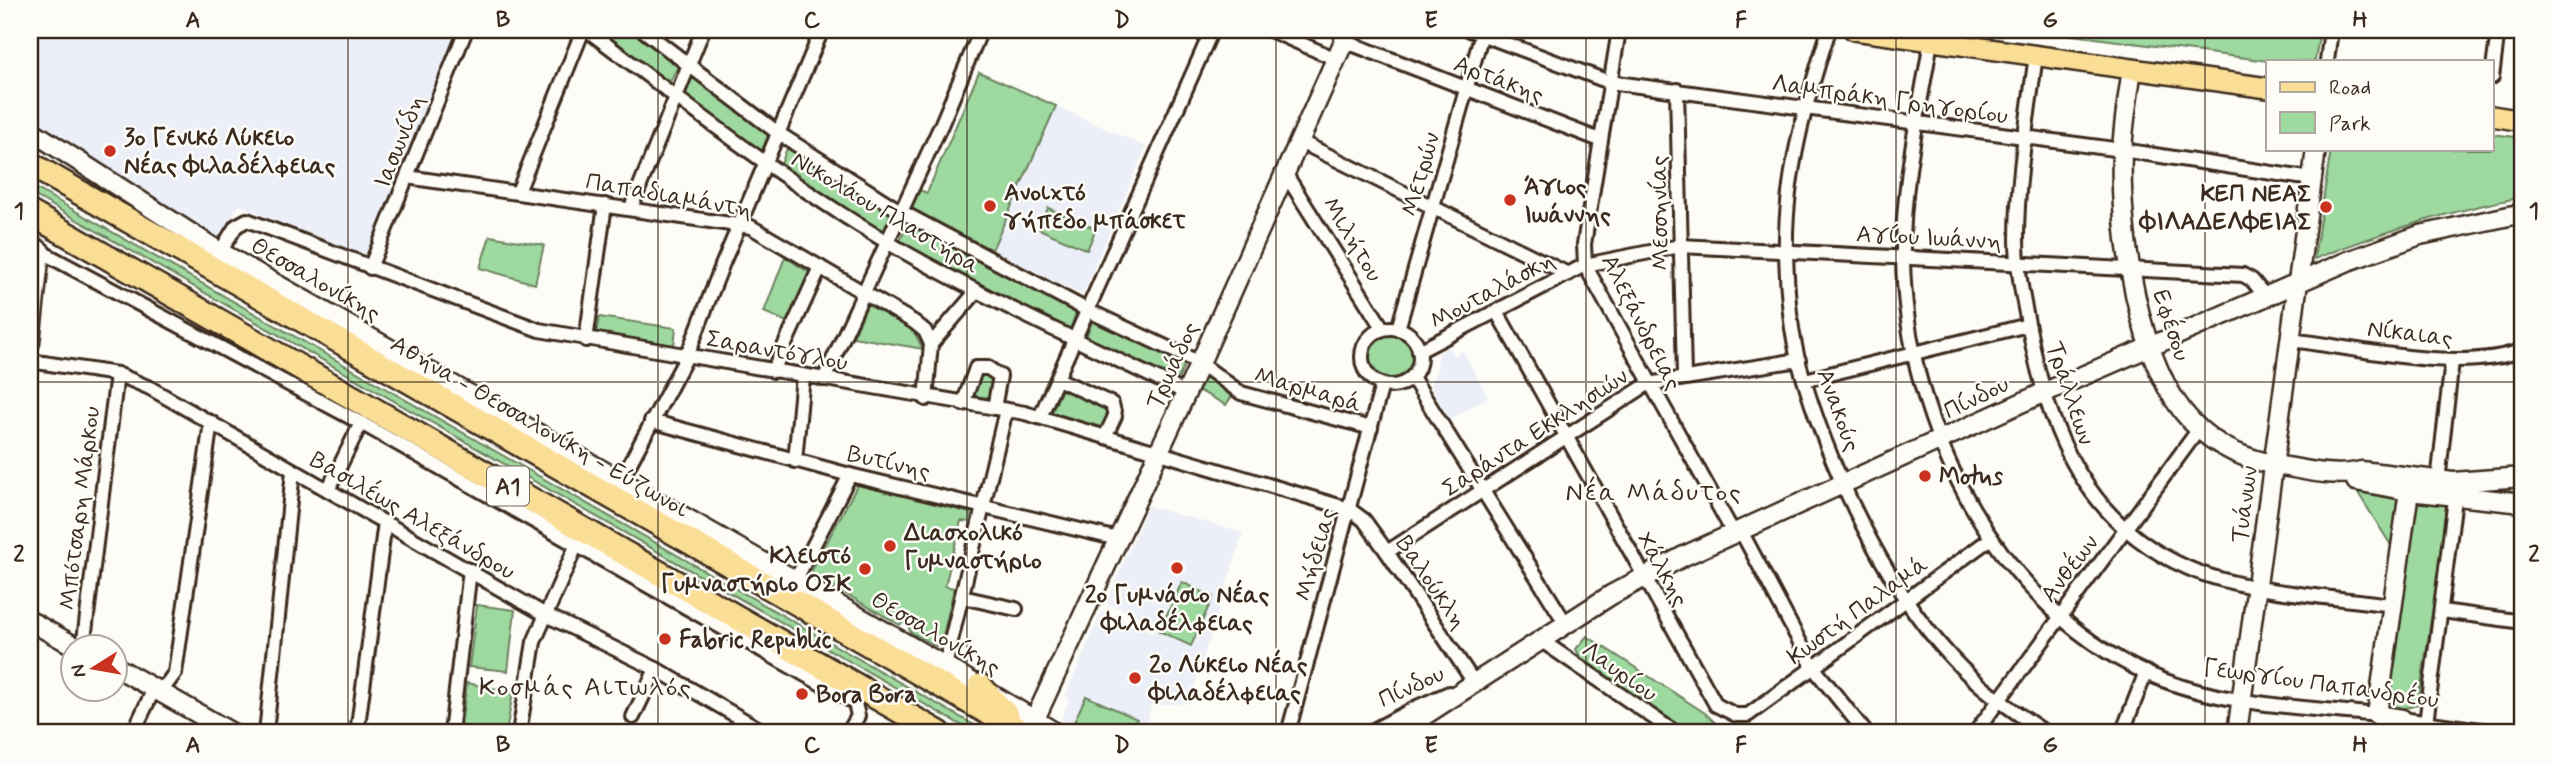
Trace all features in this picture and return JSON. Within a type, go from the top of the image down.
[{"type":"highway","name":"Αθήνα - Θεσσαλονίκη - Εύζωνοι","points":[[30,164],[1027,728]]},
{"type":"highway","name":"Α1","points":[[30,213],[939,733]]},
{"type":"highway","points":[[980,686],[1027,728]]},
{"type":"main road","points":[[1854,30],[2266,88]]},
{"type":"main road","points":[[2494,116],[2523,121]]},
{"type":"street","name":"Ιασωνίδη","points":[[370,268],[466,30]]},
{"type":"street","name":"Νικολάου Πλαστήρα","points":[[585,30],[766,163],[885,241],[977,291],[1186,393]]},
{"type":"street","points":[[518,192],[585,30]]},
{"type":"street","name":"Νικολάου Πλαστήρα","points":[[643,30],[778,133],[900,211],[1087,310],[1200,363]]},
{"type":"street","points":[[631,208],[703,30]]},
{"type":"street","points":[[621,480],[687,356],[822,30]]},
{"type":"street","points":[[824,379],[981,30]]},
{"type":"street","points":[[1040,417],[1212,30]]},
{"type":"street","points":[[1270,30],[1336,59]]},
{"type":"street","name":"Αλεξάνδρειας","points":[[1619,30],[1584,244],[1585,265],[1648,384],[1738,533],[1813,667],[1866,733]]},
{"type":"street","name":"Ανακούς","points":[[1829,30],[1806,108],[1791,186],[1786,252],[1799,360],[1805,380],[1845,483],[1906,600],[1951,657],[1997,699],[2046,733]]},
{"type":"street","points":[[2327,60],[2331,30]]},
{"type":"street","points":[[2494,61],[2498,30]]},
{"type":"street","name":"Λαμπράκη Γρηγορίου","points":[[1479,31],[1609,82],[1917,125],[2122,150],[2312,179]]},
{"type":"street","name":"Μετρών","points":[[1398,329],[1466,89],[1479,31]]},
{"type":"street","name":"Τρωάδος","points":[[1027,728],[1200,363],[1347,36]]},
{"type":"street","name":"Αρτάκης","points":[[1347,36],[1466,89],[1600,140]]},
{"type":"street","name":"Γεωργίου Παπανδρέου","points":[[1931,41],[1905,215],[1903,257],[1913,355],[1921,387],[1942,440],[1990,539],[2017,574],[2058,615],[2109,652],[2146,672],[2201,692],[2376,715],[2401,726],[2426,723],[2502,733]]},
{"type":"street","name":"Τράλλεων","points":[[2036,55],[2018,201],[2018,262],[2043,393],[2065,452],[2078,474],[2126,529],[2186,567],[2223,580],[2391,605]]},
{"type":"street","name":"Εφέσου","points":[[2132,69],[2122,150],[2122,202],[2130,270],[2150,345],[2169,390],[2199,429],[2233,452],[2274,465],[2348,475],[2358,483],[2450,486],[2523,477]]},
{"type":"street","name":"Μεσσηνίας","points":[[1677,90],[1685,376]]},
{"type":"street","name":"Θεσσαλονίκης","points":[[30,130],[220,252],[980,686]]},
{"type":"street","points":[[1299,141],[1568,274]]},
{"type":"street","name":"Τυάνων","points":[[2237,733],[2316,150]]},
{"type":"street","name":"Μιλήτου","points":[[1285,173],[1383,329]]},
{"type":"street","name":"Παπαδιαμάντη","points":[[407,177],[740,224],[768,236],[914,322],[925,331],[931,344]]},
{"type":"street","points":[[586,340],[606,205]]},
{"type":"street","name":"Πίνδου","points":[[1396,733],[1643,576],[2043,393],[2265,296],[2420,235],[2523,213]]},
{"type":"street","name":"Σαραντόγλου","points":[[220,252],[236,226],[247,220],[528,327],[586,340],[1040,417],[1349,509]]},
{"type":"street","name":"Αγίου Ιωάννη","points":[[1585,265],[1680,246],[2243,275],[2252,280],[2265,296]]},
{"type":"street","points":[[30,342],[35,248],[361,423],[855,703],[858,716],[852,728]]},
{"type":"street","name":"Μουταλάσκη","points":[[1419,351],[1585,265]]},
{"type":"street","points":[[773,371],[820,267]]},
{"type":"street","points":[[926,399],[931,344],[977,291]]},
{"type":"street","name":"Χάλκης","points":[[1497,312],[1716,705],[1736,715],[1748,715]]},
{"type":"street","points":[[1805,380],[2028,325]]},
{"type":"street","points":[[1383,329],[1398,329],[1412,337],[1419,351],[1419,361],[1412,377],[1398,385],[1382,385],[1366,373],[1362,354],[1369,337],[1383,329]]},
{"type":"street","name":"Νίκαιας","points":[[2291,340],[2452,360],[2500,358],[2523,350]]},
{"type":"street","name":"Σαράντα Εκκλησιών","points":[[1387,552],[1648,384],[1799,360]]},
{"type":"street","points":[[2426,723],[2442,611],[2450,486],[2452,360]]},
{"type":"street","name":"Βασιλέως Αλεξάνδρου","points":[[30,361],[117,374],[211,422],[544,614],[656,669],[766,733]]},
{"type":"street","name":"Μαρμαρά","points":[[1200,363],[1241,393],[1371,428]]},
{"type":"street","points":[[945,666],[984,507],[1000,409],[1000,376],[988,368],[976,368],[964,404]]},
{"type":"street","name":"Μπότσαρη Μάρκου","points":[[83,634],[117,374]]},
{"type":"street","points":[[795,461],[803,376]]},
{"type":"street","points":[[1412,377],[1566,624]]},
{"type":"street","points":[[1058,379],[1112,404],[1115,416],[1105,437]]},
{"type":"street","name":"Μήδειας","points":[[1287,733],[1382,385]]},
{"type":"street","name":"Βυτίνης","points":[[651,421],[850,475],[1118,539]]},
{"type":"street","points":[[133,733],[153,691],[166,685],[176,673],[211,422]]},
{"type":"street","points":[[328,490],[361,423]]},
{"type":"street","name":"Ανθέων","points":[[1975,733],[2058,615],[2126,529],[2199,429]]},
{"type":"street","points":[[265,733],[293,471]]},
{"type":"street","points":[[794,580],[850,475]]},
{"type":"street","points":[[2376,715],[2391,605],[2412,485]]},
{"type":"street","points":[[2450,486],[2523,503]]},
{"type":"street","name":"Βαλούκλη","points":[[1349,509],[1364,520],[1475,684]]},
{"type":"street","points":[[356,733],[385,522]]},
{"type":"street","name":"Κωστή Παλαμά","points":[[1748,715],[1990,539]]},
{"type":"street","points":[[519,733],[534,642],[544,614],[578,544]]},
{"type":"street","points":[[451,733],[470,570]]},
{"type":"street","points":[[962,597],[1016,610]]},
{"type":"street","points":[[2442,611],[2523,622]]},
{"type":"street","points":[[30,621],[60,637]]},
{"type":"street","name":"Λαυρίου","points":[[1542,641],[1676,733]]},
{"type":"street","points":[[632,717],[656,669]]},
{"type":"street","points":[[2122,733],[2146,672]]},
{"type":"street","points":[[130,676],[232,733]]},
{"type":"street","name":"Πίνδου","points":[[1368,733],[1424,703],[1475,684]]},
{"type":"street","points":[[1027,728],[1056,733]]},
{"type":"shaded area","points":[[30,30],[457,30],[366,258],[239,205],[220,238],[216,238],[30,121]]},
{"type":"shaded area","points":[[1056,106],[1146,147],[1082,295],[992,250]]},
{"type":"shaded area","points":[[1449,347],[1454,356],[1463,351],[1488,397],[1450,420],[1430,386],[1437,369],[1438,353]]},
{"type":"shaded area","points":[[1148,506],[1243,533],[1189,703],[1150,706],[1147,733],[1078,733],[1060,723],[1069,699],[1065,697],[1102,611],[1153,633],[1157,624],[1106,603]]},
{"type":"green space","points":[[598,30],[632,30],[678,66],[669,84]]},
{"type":"green space","points":[[2035,30],[2320,30],[2315,60],[2266,61]]},
{"type":"green space","points":[[979,72],[1056,106],[992,250],[909,208],[917,189],[927,193]]},
{"type":"green space","points":[[693,76],[769,133],[762,151],[685,96]]},
{"type":"green space","points":[[2494,134],[2523,138],[2523,197],[2417,223],[2314,259],[2331,150],[2494,150]]},
{"type":"green space","points":[[788,146],[891,214],[884,233],[781,164]]},
{"type":"green space","points":[[30,185],[988,733],[975,733],[30,193]]},
{"type":"green space","points":[[1048,208],[1096,229],[1087,250],[1039,229]]},
{"type":"green space","points":[[909,222],[1076,313],[1069,332],[899,242]]},
{"type":"green space","points":[[490,236],[544,245],[535,284],[480,268]]},
{"type":"green space","points":[[785,257],[810,273],[789,323],[764,312]]},
{"type":"green space","points":[[868,303],[912,328],[923,349],[853,337]]},
{"type":"green space","points":[[599,317],[676,328],[674,345],[596,333]]},
{"type":"green space","points":[[1094,318],[1186,362],[1177,382],[1085,339]]},
{"type":"green space","points":[[1391,335],[1400,336],[1408,342],[1414,350],[1414,368],[1408,376],[1400,382],[1391,383],[1382,382],[1374,376],[1368,368],[1367,359],[1368,350],[1374,342],[1382,336]]},
{"type":"green space","points":[[1205,372],[1234,393],[1226,405],[1198,390]]},
{"type":"green space","points":[[978,374],[996,377],[990,398],[973,396]]},
{"type":"green space","points":[[1063,387],[1109,409],[1104,429],[1052,412]]},
{"type":"green space","name":"Διασχολικό Γυμναστήριο","points":[[858,484],[970,513],[971,522],[961,521],[945,586],[954,588],[941,644],[936,646],[910,632],[908,625],[902,622],[900,625],[813,575],[812,570]]},
{"type":"green space","points":[[2355,488],[2399,496],[2392,547]]},
{"type":"green space","points":[[2421,499],[2449,505],[2418,704],[2403,708],[2388,701],[2413,502]]},
{"type":"green space","points":[[1182,582],[1213,597],[1191,646],[1159,631]]},
{"type":"green space","points":[[477,605],[515,610],[508,671],[469,667]]},
{"type":"green space","points":[[1587,636],[1705,713],[1726,733],[1689,733],[1582,662],[1576,649]]},
{"type":"green space","points":[[467,683],[513,692],[506,733],[460,733]]},
{"type":"green space","points":[[1086,696],[1137,719],[1131,733],[1092,733],[1073,724]]},
{"type":"place","name":"3ο Γενικό Λύκειο Νέας Φιλαδέλφειας","points":[[110,151]]},
{"type":"place","name":"Άγιος Ιωάννης","points":[[1510,200]]},
{"type":"place","name":"Ανοιχτό γήπεδο μπάσκετ","points":[[990,206]]},
{"type":"place","name":"ΚΕΠ ΝΕΑΣ ΦΙΛΑΔΕΛΦΕΙΑΣ","points":[[2326,207]]},
{"type":"place","name":"Motus","points":[[1925,476]]},
{"type":"place","name":"Διασχολικό Γυμναστήριο","points":[[890,546]]},
{"type":"place","name":"2ο Γυμνάσιο Νέας Φιλαδέλφειας","points":[[1177,568]]},
{"type":"place","name":"Κλειστό Γυμναστήριο ΟΣΚ","points":[[865,569]]},
{"type":"place","name":"Fabric Republic","points":[[665,639]]},
{"type":"place","name":"2ο Λύκειο Νέας Φιλαδέλφειας","points":[[1135,678]]},
{"type":"place","name":"Bora Bora","points":[[802,694]]},
{"type":"district","name":"Νέα Μάδυτος","points":[[1654,491]]},
{"type":"district","name":"Κοσμάς Αιτωλός","points":[[586,686]]}]
